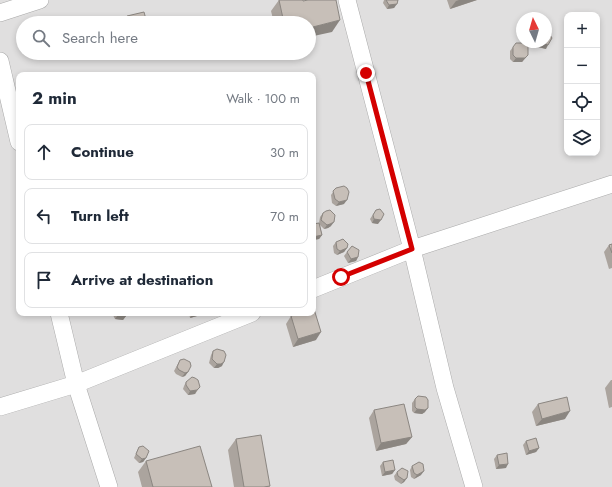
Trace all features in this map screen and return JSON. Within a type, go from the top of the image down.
[{"type":"street","points":[[0,13],[40,0]]},
{"type":"street","points":[[347,0],[412,249],[445,388],[474,487]]},
{"type":"street","points":[[0,61],[16,129]]},
{"type":"street","points":[[316,287],[412,249],[612,184]]},
{"type":"street","points":[[60,316],[76,384],[109,487]]},
{"type":"street","points":[[0,407],[76,384],[245,316]]},
{"type":"shaded area","points":[[0,0],[612,0],[612,487],[0,487]]},
{"type":"building","points":[[279,0],[336,0],[340,20],[316,26],[316,16],[282,16]]},
{"type":"building","points":[[386,0],[398,0],[397,4],[389,5]]},
{"type":"building","points":[[144,12],[145,16],[127,16]]},
{"type":"building","points":[[516,43],[516,48],[528,48],[528,55],[525,58],[516,58],[513,55],[513,47]]},
{"type":"building","points":[[344,186],[349,192],[347,200],[339,202],[335,199],[333,191],[336,188]]},
{"type":"building","points":[[380,209],[384,214],[381,220],[374,219],[373,215],[376,210]]},
{"type":"building","points":[[330,210],[335,215],[334,222],[327,225],[321,220],[323,213]]},
{"type":"building","points":[[319,223],[322,235],[316,236],[316,224]]},
{"type":"building","points":[[343,239],[348,244],[347,248],[340,251],[337,249],[336,242]]},
{"type":"building","points":[[612,244],[612,253],[609,245]]},
{"type":"building","points":[[352,246],[359,250],[358,257],[351,259],[347,252]]},
{"type":"building","points":[[291,316],[316,316],[321,332],[298,339]]},
{"type":"building","points":[[217,349],[224,351],[226,355],[224,362],[221,364],[217,364],[212,359],[213,351]]},
{"type":"building","points":[[184,359],[190,362],[191,366],[188,372],[185,373],[177,367],[180,360]]},
{"type":"building","points":[[192,377],[198,380],[200,387],[197,390],[190,391],[186,385],[186,382]]},
{"type":"building","points":[[418,396],[426,397],[428,400],[428,408],[425,410],[417,409],[415,407],[415,399]]},
{"type":"building","points":[[567,397],[570,411],[542,419],[538,404]]},
{"type":"building","points":[[404,404],[412,437],[381,443],[374,410]]},
{"type":"building","points":[[261,435],[270,486],[244,487],[236,439]]},
{"type":"building","points":[[536,438],[539,448],[529,451],[526,441]]},
{"type":"building","points":[[143,446],[149,451],[146,458],[142,459],[136,454],[139,447]]},
{"type":"building","points":[[200,446],[212,487],[153,487],[146,461]]},
{"type":"building","points":[[507,453],[508,464],[499,465],[497,455]]},
{"type":"building","points":[[393,460],[395,470],[385,472],[383,462]]},
{"type":"building","points":[[419,462],[423,464],[424,471],[417,475],[414,473],[412,466]]},
{"type":"building","points":[[402,468],[408,471],[407,478],[404,480],[398,476],[397,472]]},
{"type":"route","points":[[341,277],[412,249],[366,73]]}]
